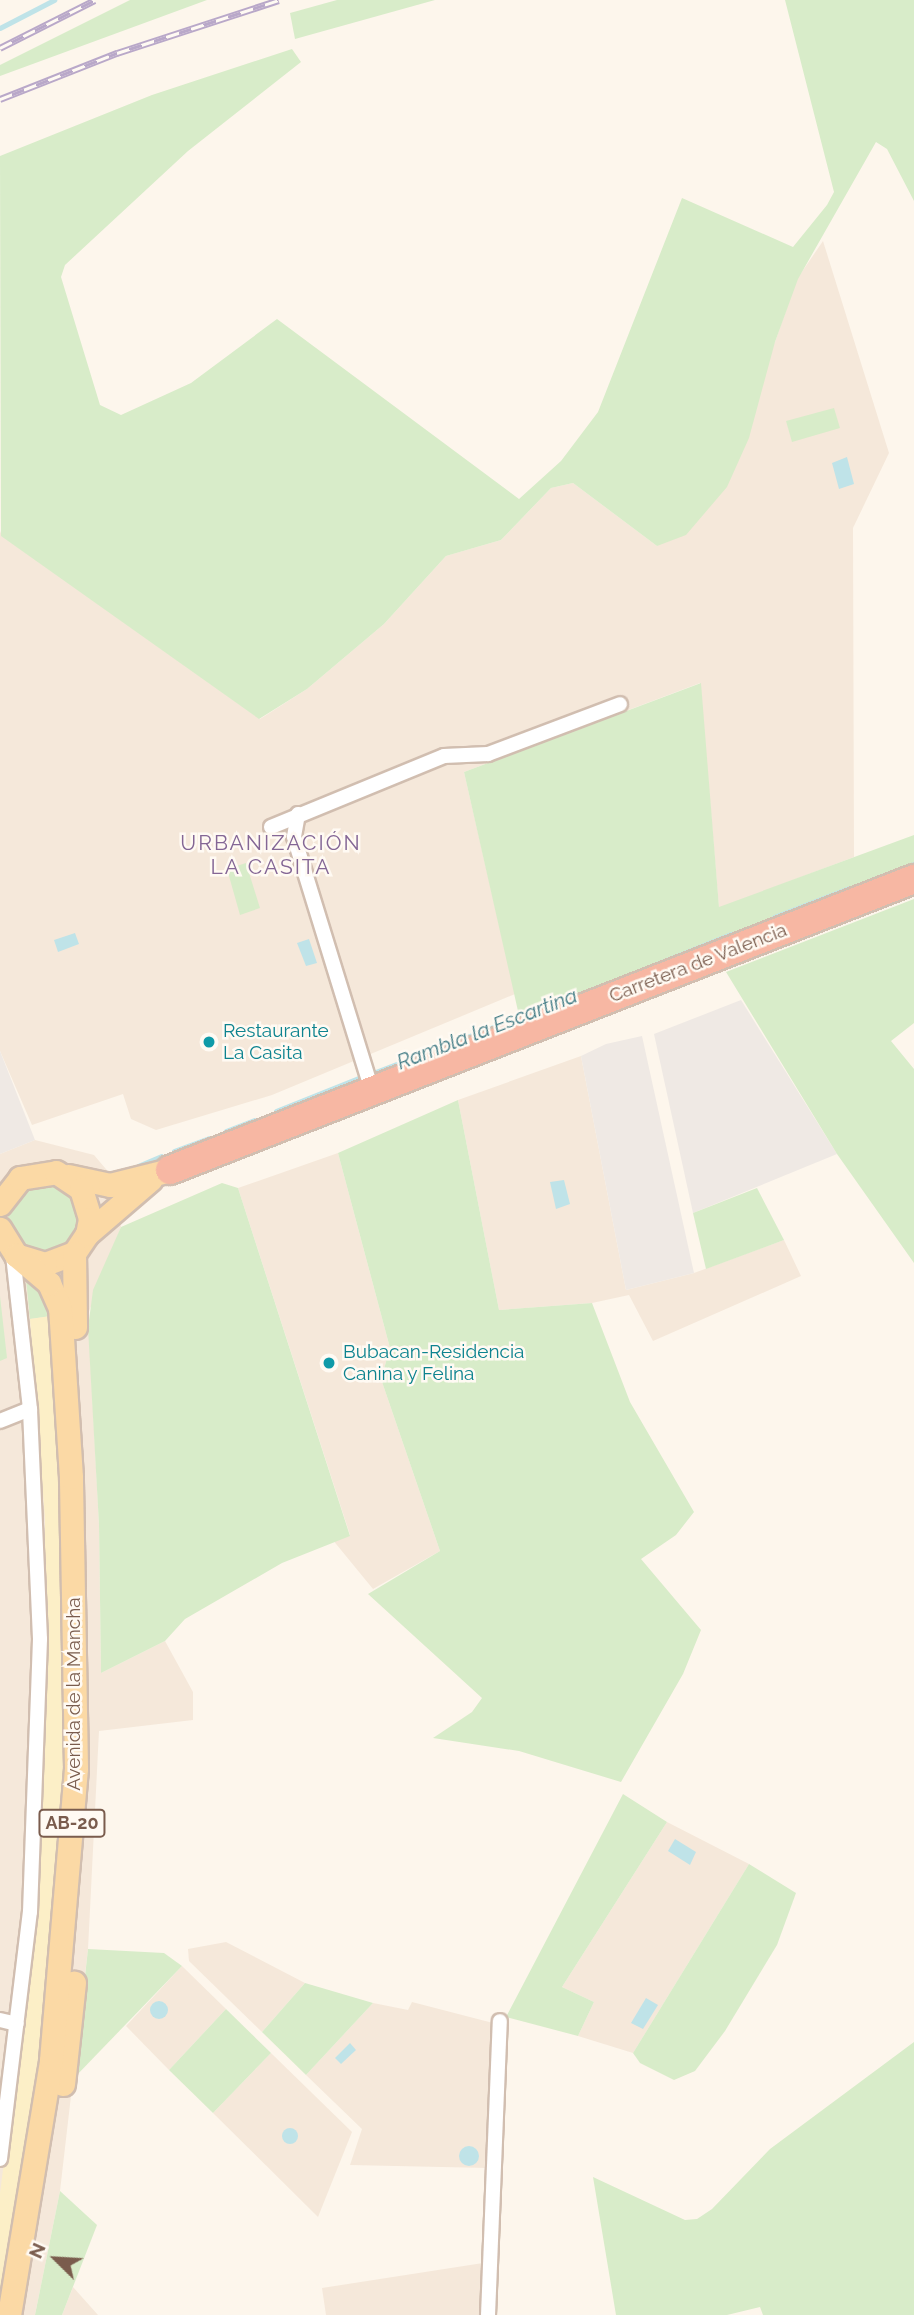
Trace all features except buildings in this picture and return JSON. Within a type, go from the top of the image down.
[{"type":"highway","name":"Carretera de Valencia","points":[[170,1170],[371,1088],[914,879]]},
{"type":"main road","name":"Carretera de Valencia","points":[[56,1172],[110,1185],[170,1170]]},
{"type":"main road","name":"Carretera de Valencia","points":[[74,1253],[87,1234],[150,1180],[170,1170]]},
{"type":"main road","points":[[0,1205],[20,1178],[56,1172],[76,1184],[88,1203],[87,1234]]},
{"type":"main road","points":[[7,1246],[45,1264],[74,1253]]},
{"type":"main road","name":"Avenida de la Mancha","points":[[7,1246],[49,1283],[60,1308],[71,1477],[76,1768],[51,2060],[9,2315]]},
{"type":"main road","name":"Avenida de la Mancha","points":[[24,2315],[69,2041],[90,1740],[87,1514],[74,1253]]},
{"type":"street","points":[[271,827],[444,756],[488,754],[620,704]]},
{"type":"street","points":[[299,814],[294,837],[371,1088]]},
{"type":"street","name":"Avenida de la Mancha","points":[[0,2159],[30,1912],[40,1639],[30,1409],[19,1277],[7,1246]]},
{"type":"street","points":[[0,1422],[30,1409]]},
{"type":"street","points":[[0,2020],[18,2024]]},
{"type":"street","points":[[488,2315],[500,2021]]},
{"type":"shaded area","points":[[823,241],[889,453],[853,528],[854,857],[719,908],[700,683],[464,772],[515,994],[272,1095],[156,1130],[131,1119],[123,1094],[32,1125],[0,1051],[0,531],[2,536],[260,719],[307,689],[384,624],[446,556],[501,540],[551,488],[573,483],[657,546],[775,342],[797,279]]},
{"type":"shaded area","points":[[741,1000],[837,1154],[693,1213],[654,1034]]},
{"type":"shaded area","points":[[642,1036],[694,1273],[626,1290],[581,1056],[606,1044]]},
{"type":"shaded area","points":[[0,1051],[35,1140],[0,1154]]},
{"type":"shaded area","points":[[581,1056],[626,1290],[694,1273],[784,1240],[801,1276],[653,1341],[629,1295],[592,1303],[499,1310],[458,1100]]},
{"type":"shaded area","points":[[35,1140],[94,1155],[111,1175],[121,1227],[88,1314],[99,1525],[101,1673],[165,1641],[193,1692],[193,1720],[99,1731],[88,1949],[60,2191],[35,2315],[0,2315],[0,1154]]},
{"type":"shaded area","points":[[338,1153],[390,1348],[381,1379],[440,1551],[373,1589],[332,1539],[350,1535],[238,1188]]},
{"type":"shaded area","points":[[667,1822],[749,1864],[633,2053],[578,2036],[594,2002],[562,1987]]},
{"type":"shaded area","points":[[226,1942],[305,1983],[262,2032],[189,1961],[188,1949]]},
{"type":"shaded area","points":[[182,1966],[226,2009],[169,2070],[126,2026]]},
{"type":"shaded area","points":[[412,2002],[493,2023],[488,2168],[350,2165],[362,2129],[306,2075],[373,2003],[408,2010]]},
{"type":"shaded area","points":[[271,2053],[352,2132],[318,2217],[213,2113]]},
{"type":"shaded area","points":[[483,2263],[480,2315],[326,2315],[322,2288]]},
{"type":"shaded area","points":[[73,2287],[98,2315],[62,2315]]},
{"type":"green space","points":[[130,0],[207,0],[0,76],[0,65]]},
{"type":"green space","points":[[337,0],[435,0],[295,39],[290,13]]},
{"type":"green space","points":[[785,0],[914,0],[914,201],[887,149],[876,142],[798,279],[775,342],[749,438],[727,487],[686,535],[657,546],[573,483],[551,488],[501,540],[446,556],[384,624],[307,689],[259,719],[1,536],[0,156],[152,95],[292,49],[301,62],[188,151],[65,265],[61,277],[100,405],[121,415],[191,383],[277,319],[519,499],[561,461],[598,412],[682,198],[793,247],[827,205],[834,192]]},
{"type":"green space","points":[[834,408],[840,428],[792,442],[786,421]]},
{"type":"green space","points":[[701,683],[719,907],[914,835],[914,867],[520,1020],[464,772]]},
{"type":"green space","points":[[246,863],[260,908],[240,915],[227,869]]},
{"type":"green space","points":[[914,899],[914,1023],[891,1041],[914,1069],[914,1263],[837,1154],[726,972]]},
{"type":"green space","points":[[458,1100],[499,1310],[592,1303],[630,1402],[694,1512],[676,1535],[641,1559],[701,1630],[683,1674],[621,1782],[519,1751],[433,1738],[472,1712],[482,1698],[368,1594],[440,1551],[381,1379],[390,1348],[338,1153]]},
{"type":"green space","points":[[43,1182],[62,1188],[72,1198],[78,1217],[72,1236],[62,1246],[43,1252],[24,1246],[14,1236],[8,1217],[14,1198],[24,1188]]},
{"type":"green space","points":[[222,1183],[238,1188],[350,1536],[282,1563],[185,1619],[165,1641],[101,1673],[99,1525],[88,1328],[93,1290],[121,1227]]},
{"type":"green space","points":[[757,1188],[784,1240],[706,1269],[693,1213]]},
{"type":"green space","points":[[26,1279],[41,1289],[51,1316],[30,1319]]},
{"type":"green space","points":[[0,1296],[7,1358],[0,1361]]},
{"type":"green space","points":[[623,1794],[667,1822],[562,1987],[594,2002],[578,2036],[506,2017]]},
{"type":"green space","points":[[749,1864],[796,1893],[777,1945],[725,2031],[695,2071],[674,2080],[640,2063],[633,2053]]},
{"type":"green space","points":[[88,1949],[164,1953],[182,1966],[74,2078]]},
{"type":"green space","points":[[305,1983],[373,2003],[306,2075],[262,2032]]},
{"type":"green space","points":[[226,2009],[271,2053],[213,2113],[169,2070]]},
{"type":"green space","points":[[914,2042],[914,2315],[763,2315],[760,2307],[727,2315],[616,2315],[593,2177],[685,2220],[697,2219],[712,2209],[770,2149]]},
{"type":"green space","points":[[60,2191],[97,2225],[62,2315],[35,2315]]},
{"type":"sand","points":[[51,1316],[68,1619],[64,1803],[49,2002],[0,2315],[0,2193],[33,1936],[45,1709],[45,1519],[30,1319]]},
{"type":"water","points":[[847,457],[854,484],[839,489],[832,463]]},
{"type":"water","points":[[75,933],[79,944],[58,952],[54,940]]},
{"type":"water","points":[[309,939],[317,963],[306,966],[297,943]]},
{"type":"water","points":[[564,1180],[570,1204],[556,1209],[550,1182]]},
{"type":"water","points":[[675,1839],[696,1852],[690,1865],[668,1851]]},
{"type":"water","points":[[646,1998],[658,2005],[643,2029],[631,2023]]},
{"type":"water","points":[[155,2001],[163,2001],[168,2010],[166,2017],[155,2019],[150,2014],[150,2006]]},
{"type":"water","points":[[350,2043],[356,2050],[341,2064],[335,2058]]},
{"type":"water","points":[[290,2128],[296,2130],[296,2142],[290,2144],[284,2142],[282,2136],[284,2130]]},
{"type":"water","points":[[469,2146],[476,2149],[479,2156],[476,2163],[469,2166],[462,2163],[459,2156],[462,2149]]},
{"type":"waterway","points":[[0,28],[54,0]]},
{"type":"waterway","name":"Rambla la Escartina","points":[[871,880],[914,864]]},
{"type":"waterway","name":"Rambla la Escartina","points":[[774,917],[849,888]]},
{"type":"waterway","name":"Rambla la Escartina","points":[[617,980],[731,934]]},
{"type":"waterway","name":"Rambla la Escartina","points":[[373,1073],[601,986]]},
{"type":"waterway","name":"Rambla la Escartina","points":[[276,1111],[359,1078]]},
{"type":"waterway","name":"Rambla la Escartina","points":[[226,1131],[254,1120]]},
{"type":"waterway","name":"Rambla la Escartina","points":[[174,1151],[209,1138]]},
{"type":"waterway","name":"Rambla la Escartina","points":[[138,1166],[161,1156]]},
{"type":"railway","points":[[0,48],[95,0]]},
{"type":"railway","points":[[0,99],[117,53],[279,0]]},
{"type":"place","name":"Restaurante La Casita","points":[[209,1042]]},
{"type":"place","name":"Bubacan-Residencia Canina y Felina","points":[[329,1363]]},
{"type":"district","name":"URBANIZACIÓN LA CASITA","points":[[271,855]]}]
